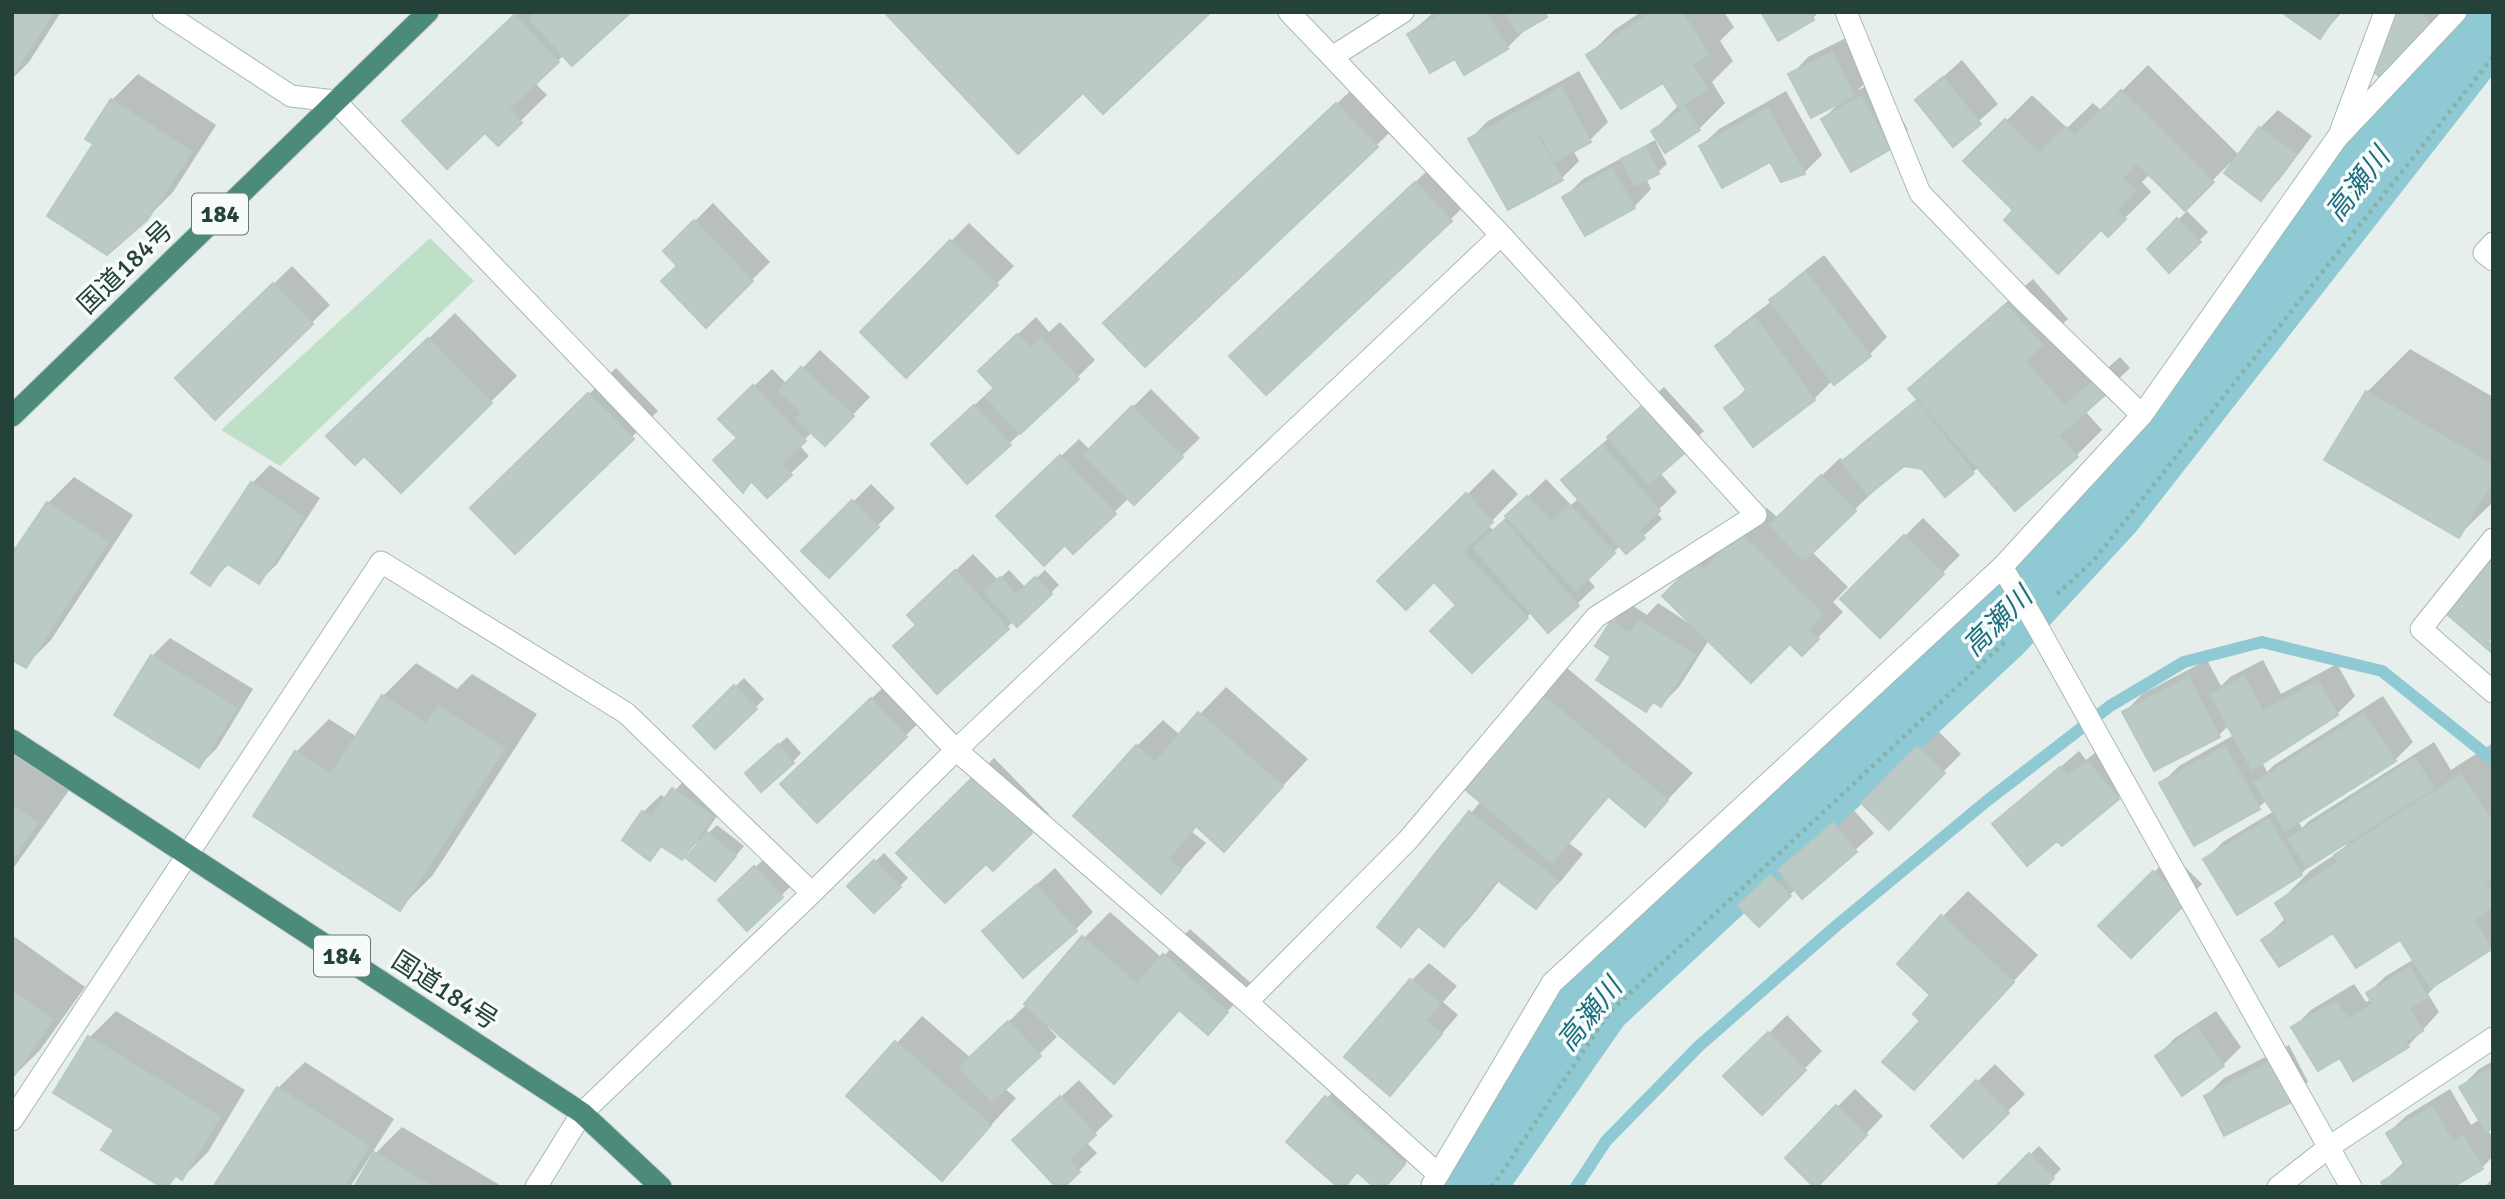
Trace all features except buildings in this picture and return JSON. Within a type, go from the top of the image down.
[{"type":"highway","name":"国道184号","points":[[12,416],[428,12]]},
{"type":"highway","name":"国道184号","points":[[12,740],[582,1113],[661,1187]]},
{"type":"street","points":[[163,12],[291,96],[335,101],[956,750],[1247,1002],[1434,1180],[1552,983],[2002,567],[2142,415],[2337,138],[2456,12]]},
{"type":"street","points":[[1247,1002],[1408,840],[1596,617],[1756,514],[1501,235],[1289,12]]},
{"type":"street","points":[[1332,57],[1403,12]]},
{"type":"street","points":[[1846,12],[1920,194],[2023,300],[2142,415]]},
{"type":"street","points":[[2337,138],[2385,12]]},
{"type":"street","points":[[536,1187],[582,1113],[812,894],[956,750],[1501,235]]},
{"type":"street","points":[[2493,243],[2484,253],[2493,260]]},
{"type":"street","points":[[2493,539],[2421,629],[2493,692]]},
{"type":"street","points":[[12,1120],[382,562],[626,713],[812,894]]},
{"type":"street","points":[[2002,567],[2351,1187]]},
{"type":"street","points":[[2278,1187],[2329,1147],[2493,1038]]},
{"type":"green space","points":[[430,238],[474,281],[280,466],[221,430]]},
{"type":"waterway","name":"高瀬川","points":[[1463,1187],[1594,999],[1996,625],[2106,506],[2467,44],[2493,19]]},
{"type":"waterway","points":[[1576,1187],[1606,1141],[1699,1046],[1836,926],[1988,800],[2110,706],[2184,662],[2262,642],[2382,671],[2493,760]]}]
